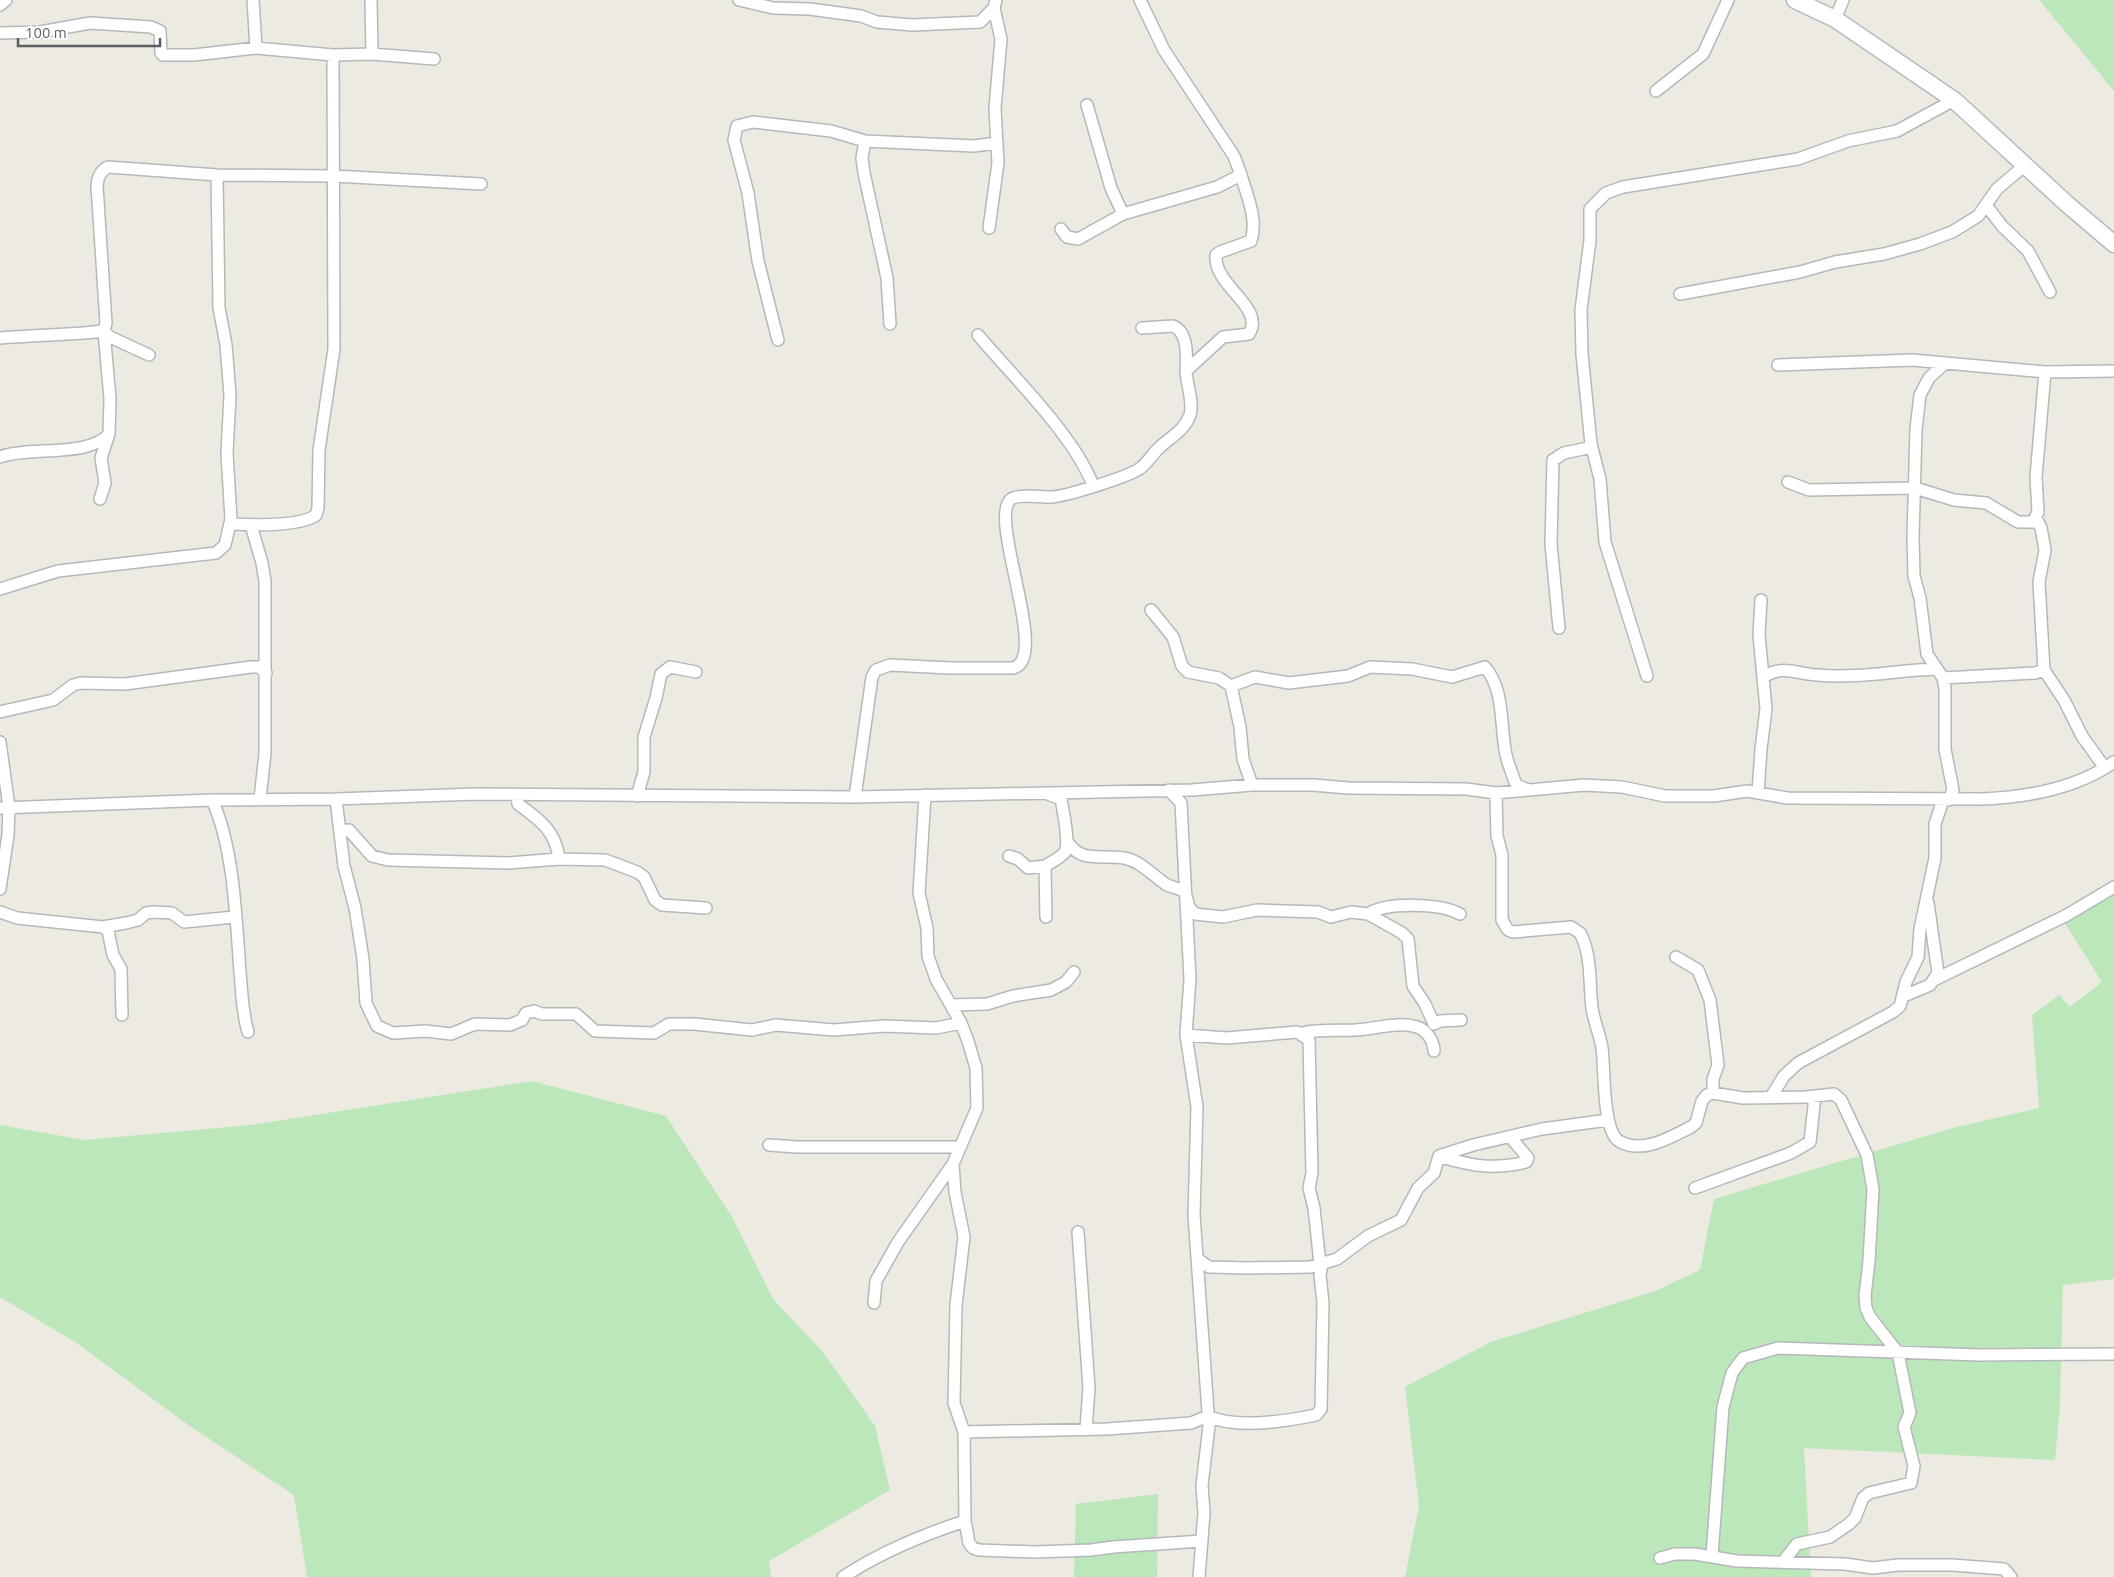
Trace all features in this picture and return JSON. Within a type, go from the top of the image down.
[{"type":"street","points":[[0,5],[6,0]]},
{"type":"street","points":[[253,0],[256,48]]},
{"type":"street","points":[[370,0],[372,54]]},
{"type":"street","points":[[739,0],[773,8],[810,9],[861,16],[877,22],[912,25],[980,22],[998,26]]},
{"type":"street","points":[[1140,0],[1164,50],[1234,156],[1250,205],[1253,233],[1251,241],[1220,252],[1216,255],[1215,261],[1217,270],[1227,285],[1248,308],[1253,322],[1252,329],[1249,334],[1223,337],[1186,371]]},
{"type":"street","points":[[1656,92],[1703,54],[1728,0]]},
{"type":"street","points":[[1795,0],[1835,18],[1954,100],[2024,166],[2114,244]]},
{"type":"street","points":[[1835,18],[1843,0]]},
{"type":"street","points":[[980,22],[995,4]]},
{"type":"street","points":[[989,228],[998,175],[995,108],[1001,39],[995,4]]},
{"type":"street","points":[[0,33],[40,32],[90,23],[157,28],[160,31],[161,53],[163,55],[194,55],[256,48],[333,55],[372,54],[434,59]]},
{"type":"street","points":[[231,524],[251,525],[305,521],[316,515],[318,508],[319,450],[334,349],[333,55]]},
{"type":"street","points":[[1646,676],[1605,542],[1600,479],[1591,444],[1582,354],[1582,294],[1590,240],[1590,209],[1606,193],[1623,187],[1798,159],[1848,142],[1896,131],[1954,100]]},
{"type":"street","points":[[1087,105],[1100,156],[1123,214]]},
{"type":"street","points":[[778,340],[758,261],[748,194],[734,140],[737,126],[753,122],[831,131],[865,141],[974,146],[996,143]]},
{"type":"street","points":[[865,141],[862,158],[864,173],[887,278],[890,324]]},
{"type":"street","points":[[100,499],[105,483],[101,458],[109,434],[110,400],[104,331],[106,324],[97,186],[98,176],[103,169],[108,166],[217,174],[334,176],[481,184]]},
{"type":"street","points":[[1680,294],[1800,272],[1835,262],[1884,254],[1952,232],[1978,216],[1997,189],[2024,166]]},
{"type":"street","points":[[0,589],[58,571],[216,554],[225,545],[231,524],[227,453],[230,395],[226,345],[219,308],[217,174]]},
{"type":"street","points":[[1061,229],[1068,237],[1078,239],[1123,214],[1217,186],[1241,175]]},
{"type":"street","points":[[1986,205],[2002,226],[2028,251],[2050,292]]},
{"type":"street","points":[[855,797],[872,676],[876,670],[890,665],[950,668],[1019,666],[1024,662],[1026,653],[1021,603],[1008,544],[1006,507],[1009,500],[1015,497],[1054,497],[1074,493],[1137,471],[1160,447],[1182,429],[1191,411],[1184,338],[1177,328],[1173,326],[1142,328]]},
{"type":"street","points":[[0,338],[48,334],[83,334],[104,331]]},
{"type":"street","points":[[104,331],[110,337],[149,356]]},
{"type":"street","points":[[978,335],[1061,432],[1085,464],[1093,485]]},
{"type":"street","points":[[1778,365],[1912,360],[2045,372],[2114,371]]},
{"type":"street","points":[[1782,1092],[1791,1068],[1893,1012],[1900,1006],[1906,982],[1918,957],[1920,928],[1936,858],[1935,824],[1946,800],[1953,790],[1945,749],[1945,688],[1940,673],[1927,654],[1920,598],[1914,576],[1916,429],[1920,395],[1928,378],[1944,364]]},
{"type":"street","points":[[4,808],[212,800],[336,799],[476,794],[517,796],[855,797],[1192,790],[1252,786],[1450,789],[1496,793],[1584,785],[1622,788],[1666,796],[1714,796],[1735,791],[1787,798],[1946,800],[2010,798],[2072,786],[2110,765],[2082,736],[2064,700],[2044,670],[2039,582],[2045,550],[2041,528],[2036,518],[2036,477],[2045,372]]},
{"type":"street","points":[[0,457],[77,447],[103,440],[109,434]]},
{"type":"street","points":[[1559,628],[1551,544],[1553,460],[1564,453],[1588,448],[1591,444]]},
{"type":"street","points":[[1788,482],[1809,490],[1915,488],[1954,500],[1986,503],[2018,522],[2033,522],[2036,518]]},
{"type":"street","points":[[251,525],[265,581],[265,753],[260,799]]},
{"type":"street","points":[[1758,793],[1766,709],[1765,676],[1759,635],[1761,600]]},
{"type":"street","points":[[1151,610],[1173,637],[1182,666],[1188,672],[1219,678],[1231,686],[1240,727],[1243,759],[1252,786]]},
{"type":"street","points":[[0,712],[53,700],[73,685],[81,683],[125,684],[251,667],[259,667],[266,673]]},
{"type":"street","points":[[637,796],[644,772],[644,737],[661,674],[670,667],[696,672]]},
{"type":"street","points":[[1231,686],[1254,678],[1264,677],[1289,683],[1348,676],[1370,667],[1412,669],[1452,678],[1485,667],[1494,682],[1500,706],[1506,755],[1515,782],[1517,785],[1528,790]]},
{"type":"street","points":[[1765,676],[1777,670],[1816,675],[1875,676],[1904,670],[1940,673],[2035,673],[2044,670]]},
{"type":"street","points":[[0,742],[4,808],[8,835],[0,889]]},
{"type":"street","points":[[1169,790],[1181,803],[1190,979],[1186,1035],[1197,1108],[1194,1215],[1211,1421],[1202,1485],[1204,1514],[1199,1577]]},
{"type":"street","points":[[1181,803],[1192,790]]},
{"type":"street","points":[[1010,856],[1018,859],[1028,868],[1045,866],[1066,850],[1067,841],[1061,799],[1054,795],[1037,793]]},
{"type":"street","points":[[1496,793],[1497,836],[1502,855],[1502,916],[1504,925],[1513,932],[1571,927],[1576,928],[1584,939],[1588,960],[1592,1008],[1602,1048],[1608,1120],[1612,1134],[1618,1140],[1633,1145],[1652,1144],[1667,1140],[1696,1123],[1702,1101],[1707,1095],[1713,1093],[1744,1098],[1771,1097],[1782,1092],[1816,1096],[1829,1094],[1838,1095],[1867,1155],[1873,1189],[1865,1296],[1866,1308],[1870,1317],[1898,1352],[1910,1413],[1904,1427],[1914,1466],[1911,1483],[1869,1493],[1863,1498],[1855,1518],[1849,1524],[1830,1537],[1797,1544],[1783,1562]]},
{"type":"street","points":[[874,1303],[874,1286],[891,1254],[932,1190],[953,1164],[977,1108],[976,1068],[961,1023],[936,978],[928,956],[927,928],[919,893],[926,795]]},
{"type":"street","points":[[517,796],[518,804],[545,824],[558,846],[559,859]]},
{"type":"street","points":[[336,799],[344,866],[355,908],[363,959],[366,1003],[377,1026],[393,1033],[426,1031],[451,1034],[475,1024],[510,1025],[522,1020],[526,1013],[534,1011],[542,1014],[576,1014],[595,1031],[654,1033],[669,1024],[694,1024],[752,1030],[776,1025],[834,1030],[884,1026],[936,1028],[961,1023]]},
{"type":"street","points":[[212,800],[222,824],[234,917],[241,1003],[248,1032]]},
{"type":"street","points":[[340,831],[349,830],[372,856],[388,860],[508,863],[559,859],[605,860],[637,872],[644,878],[655,900],[662,905],[706,908]]},
{"type":"street","points":[[1067,841],[1071,848],[1086,858],[1124,858],[1151,871],[1168,885],[1185,892]]},
{"type":"street","points":[[1045,866],[1046,917]]},
{"type":"street","points":[[1934,980],[2067,916],[2114,887]]},
{"type":"street","points":[[1185,892],[1189,907],[1195,914],[1208,917],[1223,917],[1257,910],[1318,912],[1331,917],[1351,912],[1368,914],[1402,932],[1408,939],[1413,986],[1425,1004],[1434,1024]]},
{"type":"street","points":[[1904,996],[1930,984],[1938,973],[1927,898]]},
{"type":"street","points":[[1368,914],[1385,907],[1402,906],[1449,908],[1460,914]]},
{"type":"street","points":[[0,912],[17,918],[104,927],[138,920],[146,913],[153,912],[172,913],[184,922],[234,917]]},
{"type":"street","points":[[104,927],[108,931],[113,955],[121,969],[122,1015]]},
{"type":"street","points":[[1676,957],[1698,970],[1710,1000],[1718,1065],[1713,1079],[1713,1093]]},
{"type":"street","points":[[951,1005],[987,1004],[1013,996],[1051,990],[1066,982],[1074,972]]},
{"type":"street","points":[[1186,1035],[1228,1038],[1302,1033],[1315,1030],[1357,1030],[1388,1026],[1418,1027],[1440,1021],[1461,1020]]},
{"type":"street","points":[[1418,1027],[1430,1038],[1434,1051]]},
{"type":"street","points":[[964,1432],[1086,1429],[1211,1421],[1274,1421],[1298,1419],[1320,1413],[1323,1296],[1318,1267],[1314,1208],[1309,1188],[1312,1173],[1311,1045],[1302,1033]]},
{"type":"street","points":[[1695,1188],[1791,1152],[1810,1142],[1816,1096]]},
{"type":"street","points":[[1439,1156],[1473,1145],[1510,1138],[1555,1126],[1608,1120]]},
{"type":"street","points":[[1439,1156],[1472,1166],[1492,1168],[1526,1162],[1528,1158],[1510,1138]]},
{"type":"street","points":[[769,1145],[798,1147],[960,1147]]},
{"type":"street","points":[[1199,1260],[1208,1267],[1215,1268],[1318,1267],[1343,1256],[1368,1236],[1402,1220],[1418,1188],[1434,1173],[1439,1156]]},
{"type":"street","points":[[953,1164],[955,1192],[964,1237],[956,1305],[954,1403],[964,1432],[965,1521],[969,1543],[973,1548],[979,1550],[1034,1552],[1091,1550],[1202,1541]]},
{"type":"street","points":[[1078,1232],[1089,1388],[1086,1429]]},
{"type":"street","points":[[1712,1556],[1724,1407],[1732,1373],[1743,1358],[1778,1348],[1980,1355],[2114,1354]]},
{"type":"street","points":[[843,1577],[863,1564],[912,1539],[965,1521]]},
{"type":"street","points":[[1660,1558],[1675,1554],[1712,1556],[1737,1561],[1845,1564],[1872,1568],[1898,1565],[1952,1565],[2004,1569],[2011,1577]]},
{"type":"green space","points":[[2114,0],[2114,91],[2040,1]]},
{"type":"green space","points":[[2114,894],[2114,1279],[2063,1285],[2060,1405],[2055,1460],[1804,1448],[1811,1577],[1405,1577],[1419,1506],[1405,1387],[1491,1342],[1655,1291],[1700,1270],[1714,1199],[1956,1127],[2039,1108],[2032,1015],[2059,995],[2070,1007],[2102,982],[2064,922]]},
{"type":"green space","points":[[532,1081],[666,1116],[732,1217],[773,1299],[823,1352],[875,1426],[890,1490],[769,1561],[771,1577],[307,1577],[294,1495],[187,1424],[75,1342],[0,1297],[0,1125],[84,1140],[251,1125]]},
{"type":"green space","points":[[1158,1494],[1157,1577],[1074,1577],[1076,1504]]}]
